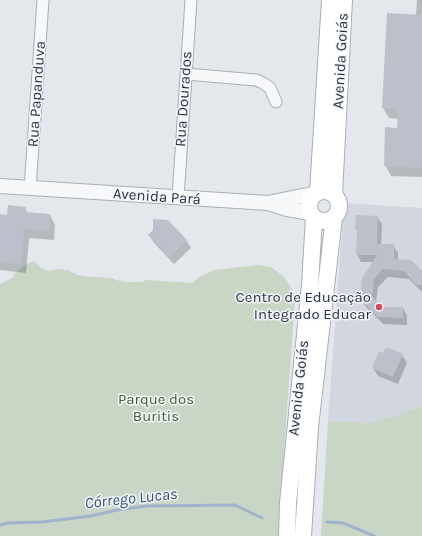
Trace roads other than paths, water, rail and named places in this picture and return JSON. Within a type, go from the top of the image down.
[{"type":"main road","name":"Avenida Goiás","points":[[316,193],[330,0]]},
{"type":"main road","name":"Avenida Goiás","points":[[334,194],[344,0]]},
{"type":"main road","points":[[326,190],[334,194],[340,203],[340,208],[334,218],[331,220],[322,221],[312,215],[309,202],[316,193],[326,190]]},
{"type":"main road","name":"Avenida Goiás","points":[[287,536],[289,495],[310,285],[312,215]]},
{"type":"main road","name":"Avenida Goiás","points":[[303,536],[310,427],[334,218]]},
{"type":"street","name":"Rua Papanduva","points":[[30,189],[43,0]]},
{"type":"street","name":"Rua Dourados","points":[[178,198],[191,0]]},
{"type":"street","points":[[186,74],[256,80],[270,88],[276,102]]},
{"type":"street","name":"Avenida Pará","points":[[0,186],[268,203],[316,193]]},
{"type":"street","points":[[268,203],[312,215]]},
{"type":"waterway","name":"Córrego Lucas","points":[[0,525],[7,523],[42,522],[91,516],[117,510],[147,506],[235,505],[262,518]]},
{"type":"waterway","name":"Córrego Lucas","points":[[327,522],[343,523],[374,536]]},
{"type":"place","name":"Centro de Educação Integrado Educar","points":[[379,307]]},
{"type":"park label","name":"Parque dos Buritis","points":[[156,408]]}]
